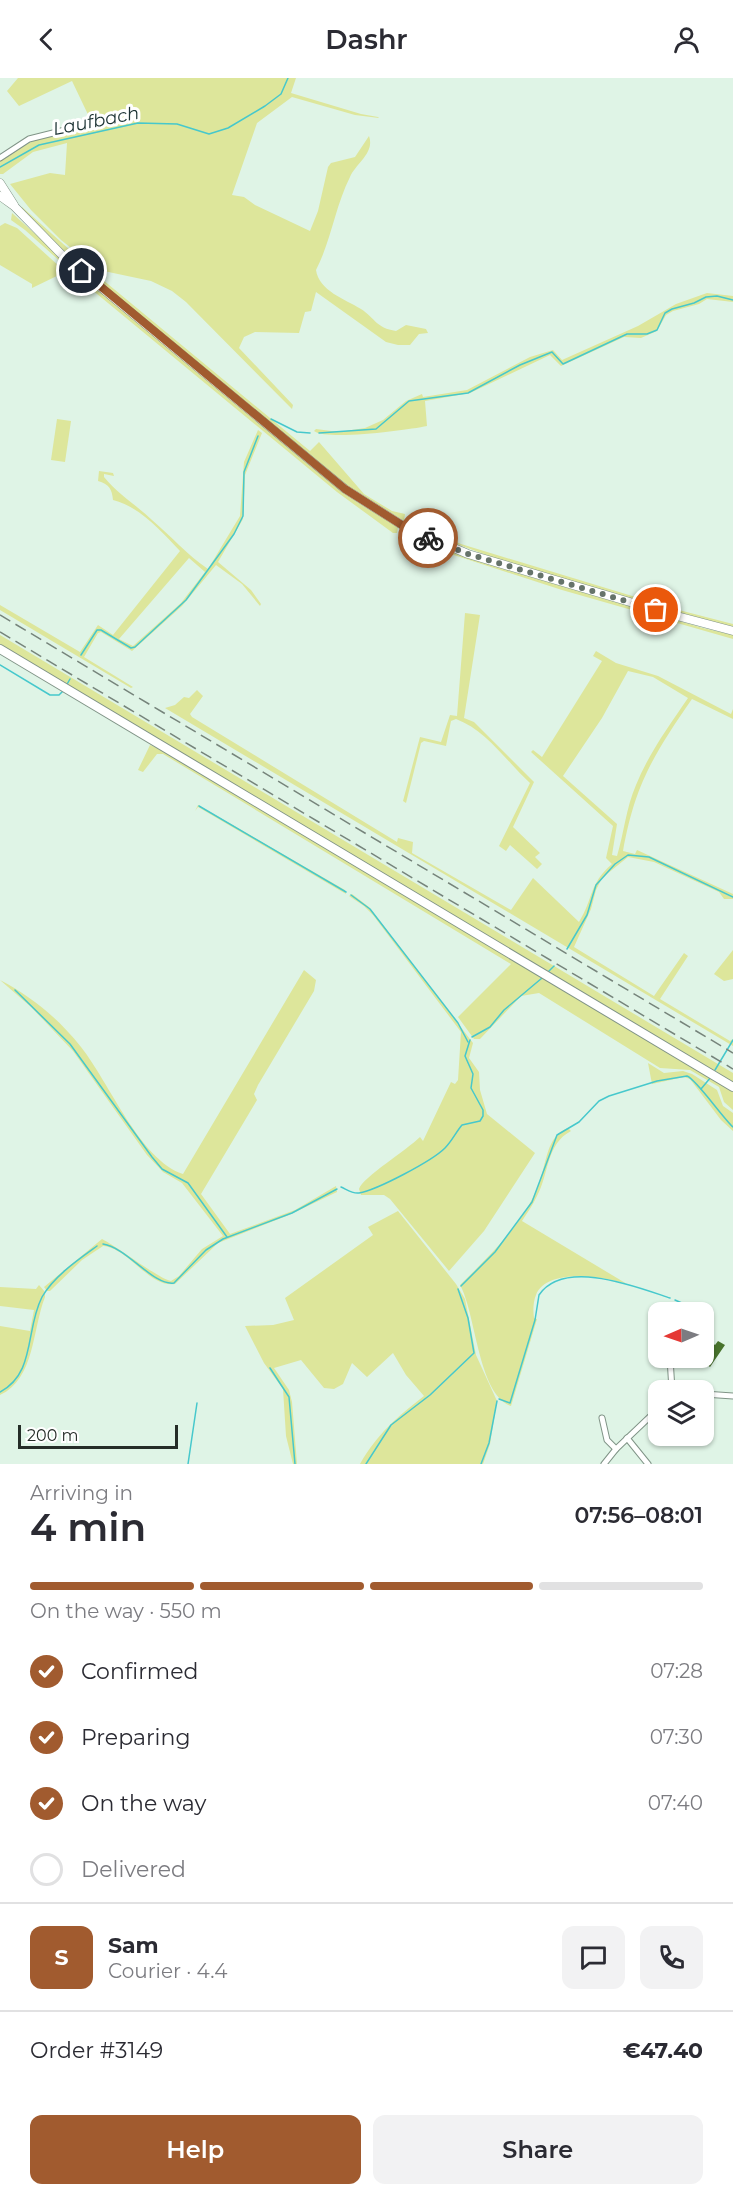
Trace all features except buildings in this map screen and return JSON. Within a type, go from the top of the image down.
[{"type":"main road","points":[[0,650],[733,1087]]},
{"type":"street","points":[[0,158],[29,139],[89,124]]},
{"type":"street","points":[[0,183],[14,206]]},
{"type":"street","points":[[0,196],[14,206],[64,256],[345,489],[405,527],[468,554],[733,631]]},
{"type":"street","points":[[714,1395],[733,1396]]},
{"type":"street","points":[[603,1418],[607,1440],[616,1449]]},
{"type":"street","points":[[604,1464],[648,1418]]},
{"type":"street","points":[[627,1438],[648,1464]]},
{"type":"green space","points":[[18,78],[296,78],[291,93],[378,117],[355,115],[292,97],[257,123],[232,195],[244,197],[255,205],[310,231],[318,211],[328,167],[331,163],[355,157],[369,136],[367,153],[353,172],[340,200],[326,247],[316,270],[318,277],[327,289],[361,309],[384,328],[396,331],[406,325],[426,329],[428,333],[419,334],[410,345],[386,342],[316,292],[311,311],[305,312],[299,333],[255,332],[244,337],[239,348],[293,405],[292,409],[186,302],[172,291],[151,281],[99,270],[61,240],[31,210],[10,184],[50,173],[65,175],[67,143],[33,152],[0,174],[0,161],[29,143],[44,136],[93,125],[72,81],[19,106],[7,91]]},
{"type":"green space","points":[[22,207],[90,268],[105,276],[103,280],[310,451],[319,442],[364,494],[392,511],[405,514],[404,521],[348,487],[312,458],[55,244],[22,211]]},
{"type":"green space","points":[[12,213],[86,280],[331,483],[398,527],[397,533],[393,533],[337,492],[91,289],[11,220]]},
{"type":"green space","points":[[5,223],[17,228],[60,267],[61,274],[32,288],[32,284],[0,265],[0,226]]},
{"type":"green space","points":[[707,293],[733,296],[733,302],[707,299],[666,315],[657,331],[641,338],[624,337],[561,366],[550,355],[470,393],[425,401],[427,426],[350,435],[322,434],[314,431],[316,429],[339,432],[365,428],[383,420],[406,401],[422,394],[423,397],[467,390],[530,357],[553,350],[562,360],[638,326],[676,304]]},
{"type":"green space","points":[[57,419],[71,421],[65,462],[51,460]]},
{"type":"green space","points":[[258,430],[262,433],[245,475],[243,519],[218,562],[251,590],[261,604],[260,606],[242,584],[216,565],[182,606],[132,651],[101,632],[98,633],[84,657],[133,687],[131,688],[0,610],[0,605],[80,652],[98,625],[113,635],[180,551],[141,514],[113,500],[109,488],[98,481],[99,471],[113,473],[114,476],[104,474],[109,483],[208,569],[240,516],[244,462]],"holes":[[[189,558],[205,572],[181,603],[133,646],[119,639]]]},
{"type":"green space","points":[[415,520],[432,532],[461,544],[675,609],[733,624],[733,627],[530,570],[412,526],[412,521]]},
{"type":"green space","points":[[407,534],[487,564],[733,635],[733,639],[562,590],[420,544],[408,543],[404,539]]},
{"type":"green space","points":[[465,613],[480,615],[464,718],[474,722],[534,782],[513,827],[540,853],[535,857],[542,864],[537,869],[510,845],[506,851],[499,846],[530,783],[487,739],[467,724],[456,719],[451,721],[446,746],[424,741],[421,743],[406,803],[403,801],[420,737],[441,742],[450,715],[457,716]]},
{"type":"green space","points":[[0,635],[733,1073],[733,1082],[0,645]]},
{"type":"green space","points":[[596,651],[616,663],[658,676],[731,714],[733,709],[733,719],[692,699],[648,770],[634,807],[623,851],[635,854],[637,850],[733,894],[733,899],[724,899],[719,892],[654,862],[628,857],[602,878],[574,947],[654,996],[684,953],[688,956],[660,999],[730,1041],[733,1039],[733,1046],[165,708],[175,705],[184,697],[189,698],[197,690],[203,696],[190,714],[192,717],[397,842],[398,838],[413,842],[412,853],[511,910],[533,878],[579,922],[595,885],[612,864],[606,858],[613,826],[531,752],[533,750],[542,757],[602,661],[593,656]],"holes":[[[628,671],[653,677],[688,698],[641,773],[630,803],[617,856],[612,855],[617,824],[563,776],[602,718]]]},
{"type":"green space","points":[[150,745],[733,1091],[733,1110],[724,1102],[719,1087],[690,1070],[660,1068],[539,993],[521,996],[480,1039],[474,1039],[458,1017],[511,964],[163,754],[157,754],[143,772],[138,770]]},
{"type":"green space","points":[[198,805],[345,890],[346,894],[198,807],[195,811]]},
{"type":"green space","points":[[352,894],[369,907],[473,1043],[469,1058],[479,1072],[480,1090],[487,1114],[535,1153],[484,1231],[449,1271],[390,1199],[384,1195],[361,1195],[359,1189],[368,1178],[420,1137],[423,1141],[451,1082],[455,1084],[458,1080],[461,1032],[373,915],[349,896]]},
{"type":"green space","points":[[733,950],[733,979],[724,981],[714,974]]},
{"type":"green space","points":[[304,970],[316,980],[314,991],[258,1085],[254,1094],[257,1100],[201,1194],[230,1234],[295,1210],[336,1186],[337,1192],[289,1215],[218,1243],[175,1284],[166,1284],[156,1280],[122,1253],[103,1246],[82,1260],[50,1291],[47,1291],[44,1287],[102,1239],[157,1275],[171,1281],[179,1276],[202,1249],[223,1236],[182,1183],[163,1172],[147,1155],[73,1051],[31,1007],[0,980],[34,1001],[63,1027],[92,1062],[139,1137],[167,1166],[183,1174]]},
{"type":"green space","points":[[648,1063],[664,1073],[683,1071],[692,1074],[717,1090],[723,1106],[733,1113],[733,1131],[721,1120],[690,1079],[684,1077],[652,1084]]},
{"type":"green space","points":[[568,1128],[571,1131],[552,1151],[541,1187],[522,1221],[627,1284],[578,1276],[552,1280],[542,1286],[535,1298],[534,1318],[537,1319],[511,1406],[500,1399],[491,1386],[460,1285],[506,1238],[525,1212],[539,1183],[551,1144],[555,1137]]},
{"type":"green space","points":[[398,1211],[456,1284],[465,1299],[476,1355],[497,1401],[490,1444],[483,1464],[360,1464],[388,1427],[424,1396],[406,1375],[393,1353],[367,1377],[352,1363],[343,1384],[334,1389],[324,1388],[301,1360],[274,1368],[289,1390],[292,1402],[297,1464],[293,1464],[286,1436],[283,1389],[264,1363],[245,1326],[273,1325],[294,1320],[285,1298],[373,1235],[368,1227]]},
{"type":"green space","points":[[39,1285],[45,1292],[45,1297],[31,1352],[20,1378],[0,1395],[0,1326],[30,1331],[34,1310],[0,1306],[0,1287],[36,1289]]},
{"type":"waterway","name":"Laufbach","points":[[0,167],[39,145],[138,123],[177,124],[209,134],[228,128],[265,106],[281,94],[288,78]]},
{"type":"waterway","points":[[319,433],[376,429],[409,401],[468,393],[520,365],[552,352],[563,364],[627,334],[647,334],[657,330],[665,313],[706,297],[717,296],[733,300]]},
{"type":"waterway","points":[[271,419],[297,432],[310,433]]},
{"type":"waterway","points":[[81,655],[97,630],[101,630],[131,648],[135,647],[186,600],[234,534],[243,516],[244,472],[258,436]]},
{"type":"waterway","points":[[0,665],[50,695],[59,695],[64,690]]},
{"type":"waterway","points":[[66,686],[70,679]]},
{"type":"waterway","points":[[199,806],[346,892]]},
{"type":"waterway","points":[[567,949],[587,915],[596,885],[615,864],[628,855],[649,857],[733,897]]},
{"type":"waterway","points":[[351,895],[370,909],[458,1023],[468,1042]]},
{"type":"waterway","points":[[548,972],[554,966]]},
{"type":"waterway","points":[[472,1037],[490,1027],[504,1010],[542,978]]},
{"type":"waterway","points":[[15,990],[70,1044],[152,1157],[162,1169],[188,1183],[227,1237]]},
{"type":"waterway","points":[[341,1187],[359,1193],[391,1181],[438,1154],[462,1125],[480,1121],[483,1110],[471,1088],[473,1074],[465,1056],[470,1040]]},
{"type":"waterway","points":[[715,1070],[733,1040]]},
{"type":"waterway","points":[[461,1286],[495,1252],[532,1202],[557,1135],[579,1122],[599,1101],[657,1081],[687,1076],[733,1127]]},
{"type":"waterway","points":[[701,1089],[711,1077]]},
{"type":"waterway","points":[[103,1244],[122,1252],[158,1279],[174,1283],[206,1250],[223,1239],[292,1213],[337,1189]]},
{"type":"waterway","points":[[0,1392],[11,1384],[25,1362],[33,1323],[47,1289],[67,1268],[97,1246]]},
{"type":"waterway","points":[[499,1399],[510,1403],[535,1320],[539,1295],[550,1284],[565,1278],[601,1278],[670,1298]]},
{"type":"waterway","points":[[366,1464],[391,1425],[430,1395],[474,1353],[468,1318],[458,1289]]},
{"type":"waterway","points":[[675,1300],[680,1302]]},
{"type":"waterway","points":[[270,1368],[289,1397],[295,1464]]},
{"type":"waterway","points":[[481,1464],[489,1443],[497,1401]]},
{"type":"waterway","points":[[188,1464],[197,1403]]},
{"type":"railway","points":[[0,615],[733,1053]]},
{"type":"railway","points":[[0,632],[733,1069]]},
{"type":"way so far","points":[[428,538],[468,554],[656,610]]},
{"type":"route","points":[[82,271],[345,489],[405,527],[428,538]]}]
